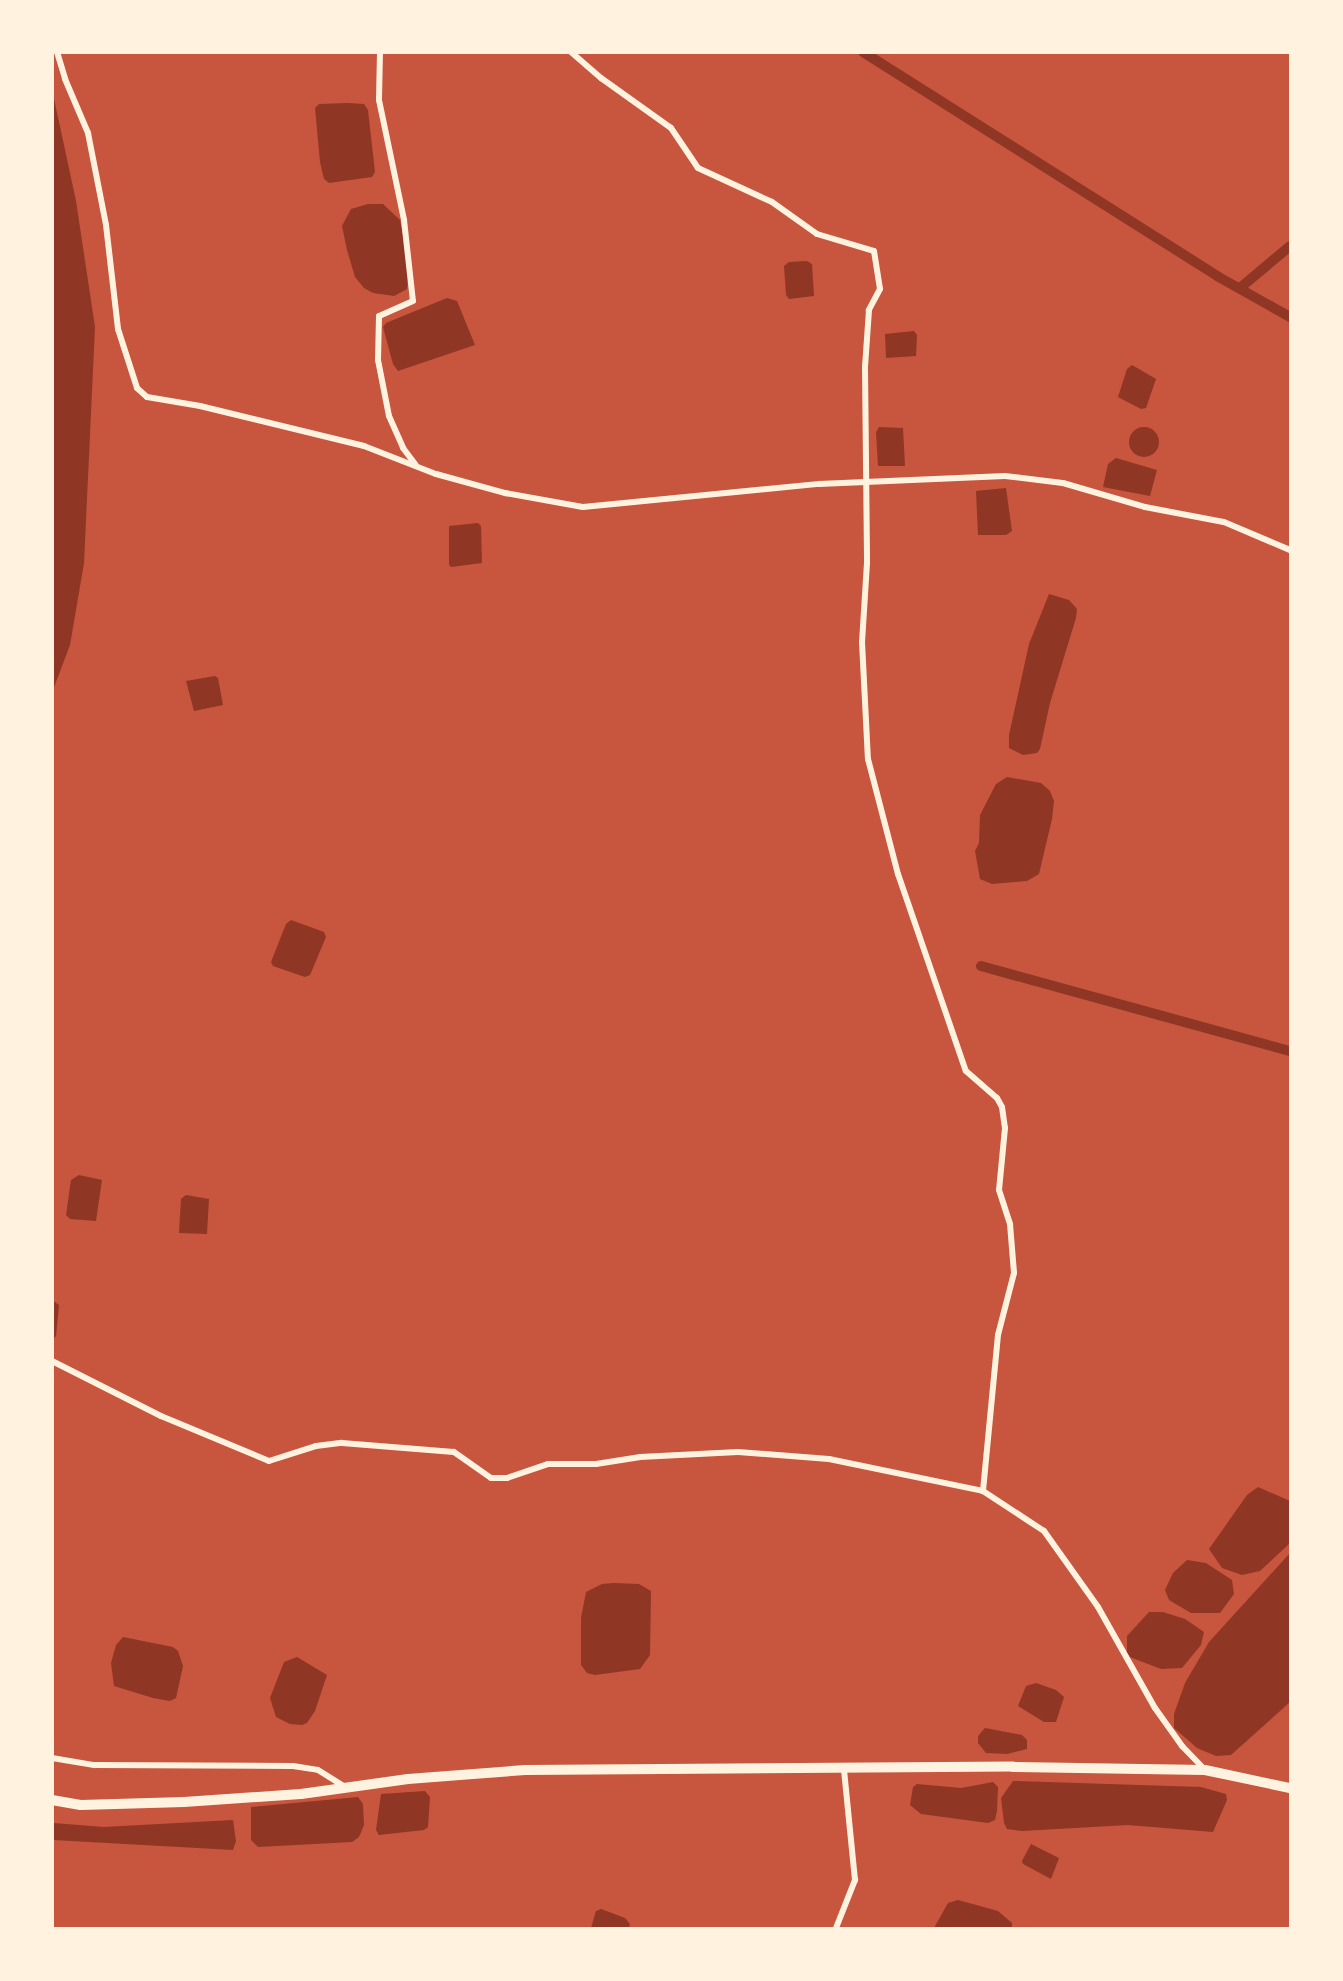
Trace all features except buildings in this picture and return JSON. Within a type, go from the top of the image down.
[{"type":"highway","points":[[52,1800],[81,1805],[184,1802],[525,1770],[1013,1767],[1205,1770],[1290,1788]]},
{"type":"street","points":[[57,52],[65,79],[88,133],[106,225],[118,330],[142,394],[364,446],[418,467],[505,493],[583,507],[819,484],[1005,476],[1063,484],[1145,508],[1224,522],[1290,550]]},
{"type":"street","points":[[380,52],[379,100],[404,220],[413,301],[379,316],[378,360],[389,416],[403,448],[418,467]]},
{"type":"street","points":[[571,52],[601,78],[671,128],[698,168],[761,196],[817,234],[874,251],[880,289],[869,310],[867,331],[867,483],[862,642],[868,759],[898,874],[966,1071],[997,1098],[1002,1107],[1005,1128],[999,1190],[1010,1224],[1014,1273],[998,1335],[983,1491]]},
{"type":"street","points":[[52,1361],[161,1416],[269,1461],[316,1446],[342,1443],[454,1451],[491,1478],[507,1478],[548,1464],[596,1464],[640,1457],[738,1452],[830,1460],[983,1491],[1044,1531],[1098,1607],[1155,1708],[1182,1746],[1205,1770]]},
{"type":"street","points":[[52,1758],[94,1765],[293,1766],[318,1770],[347,1787]]},
{"type":"street","points":[[836,1928],[855,1880],[844,1769]]},
{"type":"shaded area","points":[[53,94],[76,201],[95,327],[84,563],[70,645],[53,690]]},
{"type":"shaded area","points":[[319,104],[364,104],[368,110],[375,172],[372,177],[329,183],[324,179],[320,162],[315,108]]},
{"type":"shaded area","points":[[368,204],[383,204],[400,220],[409,268],[407,289],[394,296],[373,293],[364,288],[355,277],[347,250],[342,226],[351,209]]},
{"type":"shaded area","points":[[807,261],[812,264],[814,296],[789,299],[786,295],[784,266],[789,262]]},
{"type":"shaded area","points":[[447,298],[457,301],[475,345],[398,371],[393,364],[383,327],[386,323]]},
{"type":"shaded area","points":[[914,331],[917,335],[916,356],[886,358],[885,334]]},
{"type":"shaded area","points":[[1132,365],[1156,379],[1146,408],[1141,409],[1118,397],[1127,369]]},
{"type":"shaded area","points":[[879,427],[903,428],[905,466],[878,466],[876,432]]},
{"type":"shaded area","points":[[1144,427],[1155,431],[1159,442],[1155,453],[1144,457],[1133,453],[1129,442],[1133,431]]},
{"type":"shaded area","points":[[1116,458],[1157,470],[1150,496],[1103,487],[1108,464]]},
{"type":"shaded area","points":[[1006,488],[1012,531],[1006,535],[978,535],[976,491]]},
{"type":"shaded area","points":[[478,523],[481,526],[482,563],[451,567],[449,526]]},
{"type":"shaded area","points":[[1049,594],[1069,600],[1077,609],[1076,618],[1050,703],[1040,749],[1037,753],[1023,755],[1009,748],[1009,735],[1029,644]]},
{"type":"shaded area","points":[[215,676],[218,678],[223,705],[194,711],[186,681]]},
{"type":"shaded area","points":[[1007,777],[1041,783],[1050,791],[1054,801],[1052,819],[1039,874],[1027,881],[992,884],[980,879],[975,851],[979,843],[980,815],[996,784]]},
{"type":"shaded area","points":[[291,920],[324,932],[326,937],[310,975],[305,977],[273,966],[271,962],[286,924]]},
{"type":"shaded area","points":[[79,1175],[102,1180],[96,1221],[70,1219],[66,1215],[71,1180]]},
{"type":"shaded area","points":[[186,1195],[209,1199],[207,1234],[179,1233],[181,1199]]},
{"type":"shaded area","points":[[52,1300],[59,1305],[56,1336],[53,1339]]},
{"type":"shaded area","points":[[1258,1487],[1290,1501],[1290,1543],[1260,1571],[1242,1575],[1222,1568],[1209,1549],[1247,1495]]},
{"type":"shaded area","points":[[1290,1553],[1290,1702],[1231,1755],[1216,1756],[1197,1748],[1174,1728],[1174,1714],[1185,1683],[1209,1642]]},
{"type":"shaded area","points":[[1187,1560],[1206,1563],[1232,1580],[1234,1594],[1220,1613],[1191,1613],[1169,1600],[1165,1590],[1173,1573]]},
{"type":"shaded area","points":[[602,1584],[639,1584],[651,1591],[650,1655],[640,1669],[595,1675],[587,1673],[581,1665],[581,1618],[586,1592]]},
{"type":"shaded area","points":[[1149,1612],[1163,1612],[1185,1619],[1204,1632],[1201,1645],[1182,1668],[1161,1669],[1127,1656],[1127,1636]]},
{"type":"shaded area","points":[[123,1637],[173,1647],[178,1651],[183,1666],[176,1698],[170,1701],[153,1698],[114,1686],[111,1663],[116,1645]]},
{"type":"shaded area","points":[[297,1657],[327,1675],[315,1711],[307,1723],[302,1725],[290,1724],[276,1717],[270,1698],[284,1662]]},
{"type":"shaded area","points":[[1036,1683],[1056,1690],[1064,1697],[1056,1722],[1044,1722],[1018,1706],[1026,1686]]},
{"type":"shaded area","points":[[985,1728],[1022,1735],[1027,1740],[1027,1749],[1007,1754],[986,1753],[978,1743],[978,1736]]},
{"type":"shaded area","points":[[1013,1781],[1201,1787],[1226,1794],[1227,1800],[1213,1832],[1128,1825],[1022,1831],[1007,1829],[1004,1823],[1001,1798]]},
{"type":"shaded area","points":[[993,1782],[998,1787],[997,1811],[995,1820],[988,1823],[921,1814],[910,1805],[913,1787],[917,1784],[961,1788]]},
{"type":"shaded area","points":[[425,1791],[430,1797],[428,1827],[424,1830],[379,1835],[376,1830],[381,1794]]},
{"type":"shaded area","points":[[358,1797],[363,1804],[364,1825],[359,1837],[352,1842],[258,1847],[251,1840],[251,1807]]},
{"type":"shaded area","points":[[233,1820],[236,1841],[233,1850],[53,1840],[53,1823],[104,1827]]},
{"type":"shaded area","points":[[1031,1844],[1059,1858],[1051,1879],[1023,1864]]},
{"type":"shaded area","points":[[958,1900],[998,1911],[1012,1923],[1012,1928],[934,1928],[948,1903]]},
{"type":"shaded area","points":[[601,1909],[625,1918],[630,1924],[629,1928],[591,1928],[596,1911]]},
{"type":"waterway","points":[[863,52],[1217,276],[1290,317]]},
{"type":"waterway","points":[[1240,288],[1290,246]]},
{"type":"waterway","points":[[981,966],[1290,1051]]}]
